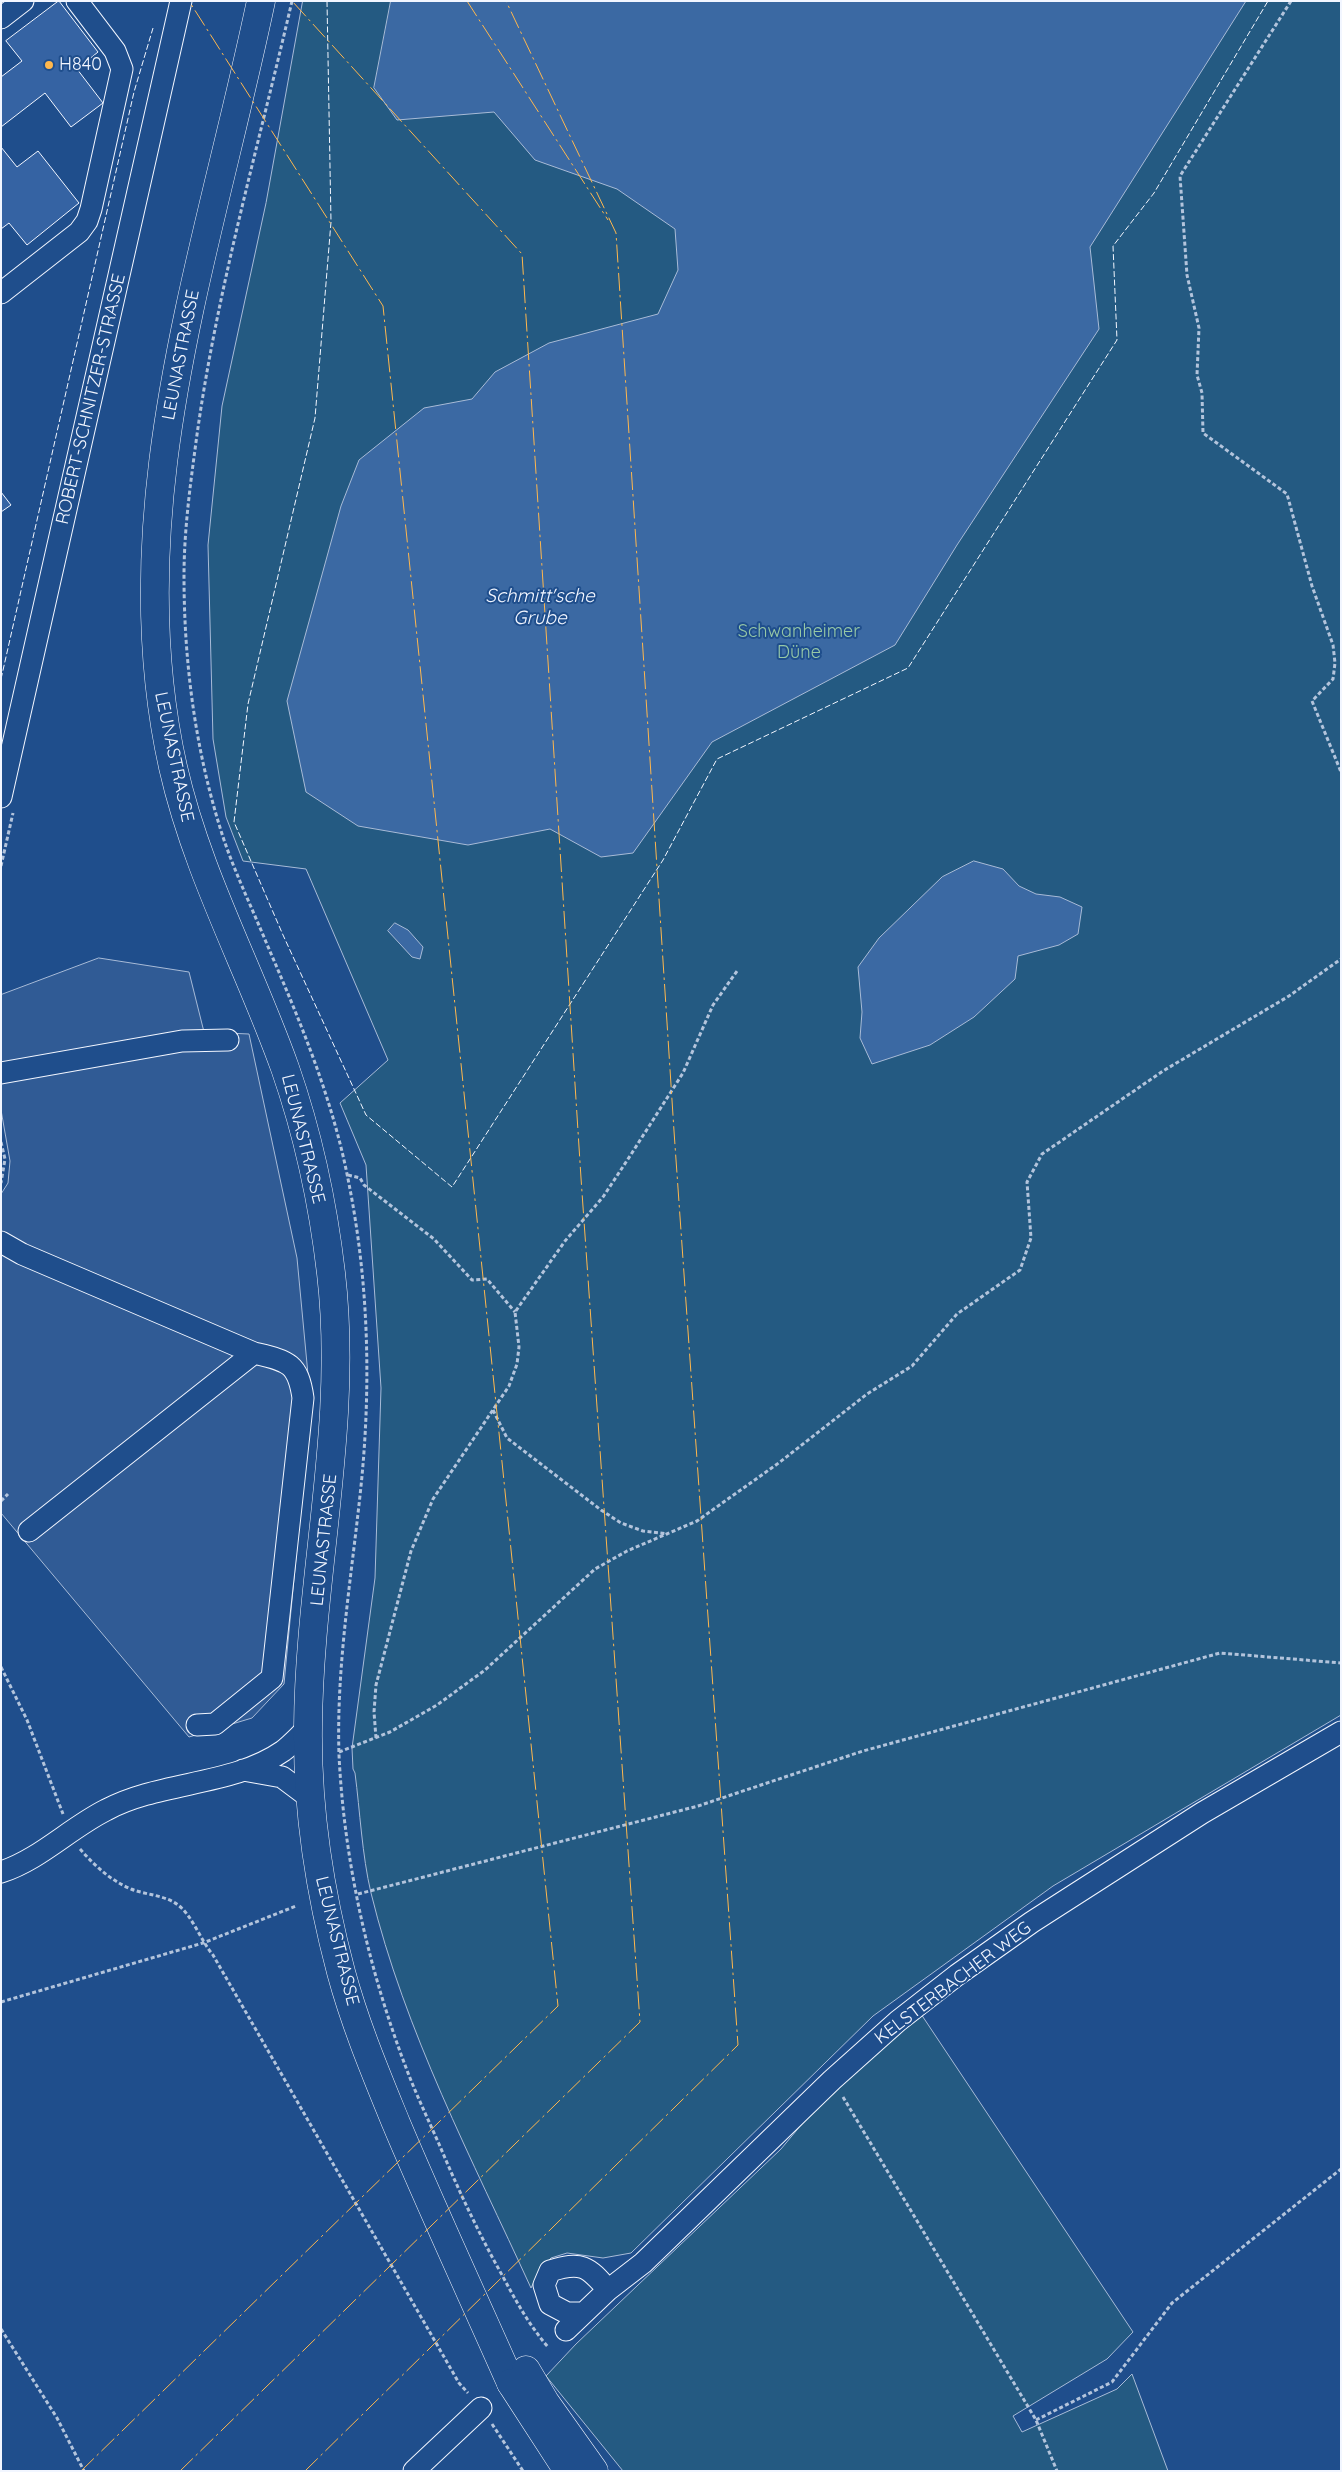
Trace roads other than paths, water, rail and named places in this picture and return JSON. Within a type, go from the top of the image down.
[{"type":"main road","name":"LEUNASTRASSE","points":[[261,1],[190,303],[165,439],[156,532],[154,632],[163,716],[184,812],[211,891],[286,1072],[314,1170],[327,1239],[335,1322],[336,1407],[313,1645],[308,1728],[310,1798],[322,1887],[335,1948],[364,2042],[389,2105],[465,2280],[519,2377]]},
{"type":"main road","points":[[519,2377],[568,2471]]},
{"type":"main road","points":[[519,2377],[545,2402],[594,2471]]},
{"type":"street","points":[[1,18],[23,1]]},
{"type":"street","points":[[1,293],[78,232],[87,221],[91,209],[122,69],[115,51],[77,1]]},
{"type":"street","name":"ROBERT-SCHNITZER-STRASSE","points":[[1,797],[181,1]]},
{"type":"street","points":[[1,1073],[182,1041],[228,1040]]},
{"type":"street","points":[[1,1242],[22,1254],[254,1353],[285,1360],[300,1378],[303,1398],[272,1678],[215,1724],[198,1725]]},
{"type":"street","points":[[29,1530],[254,1353]]},
{"type":"street","points":[[1,1872],[40,1851],[107,1809],[156,1791],[243,1770],[282,1752],[308,1728]]},
{"type":"street","name":"KELSTERBACHER WEG","points":[[566,2330],[608,2290],[643,2263],[832,2080],[898,2021],[956,1975],[1032,1922],[1202,1813],[1341,1732]]},
{"type":"street","points":[[243,1770],[282,1777],[310,1798]]},
{"type":"street","points":[[584,2313],[567,2313],[550,2304],[544,2285],[550,2271],[570,2264],[593,2271],[608,2290]]},
{"type":"street","points":[[414,2471],[481,2408]]},
{"type":"water","name":"Schmitt'sche Grube","points":[[391,1],[1246,1],[1090,247],[1099,329],[957,545],[895,645],[712,742],[633,853],[601,857],[550,829],[468,845],[358,826],[306,792],[287,701],[341,506],[359,460],[424,408],[472,399],[495,372],[549,343],[658,314],[678,270],[675,229],[617,189],[535,160],[494,112],[397,120],[374,88]]},
{"type":"water","points":[[974,861],[1003,869],[1019,886],[1036,894],[1060,897],[1082,907],[1078,934],[1059,945],[1018,956],[1015,979],[974,1017],[930,1045],[872,1064],[860,1038],[862,1012],[858,967],[879,938],[942,877]]},
{"type":"water","points":[[395,923],[408,930],[423,947],[420,959],[412,957],[388,931]]},
{"type":"place","name":"H840","points":[[49,65]]},
{"type":"park label","name":"Schwanheimer Düne","points":[[799,642]]}]
